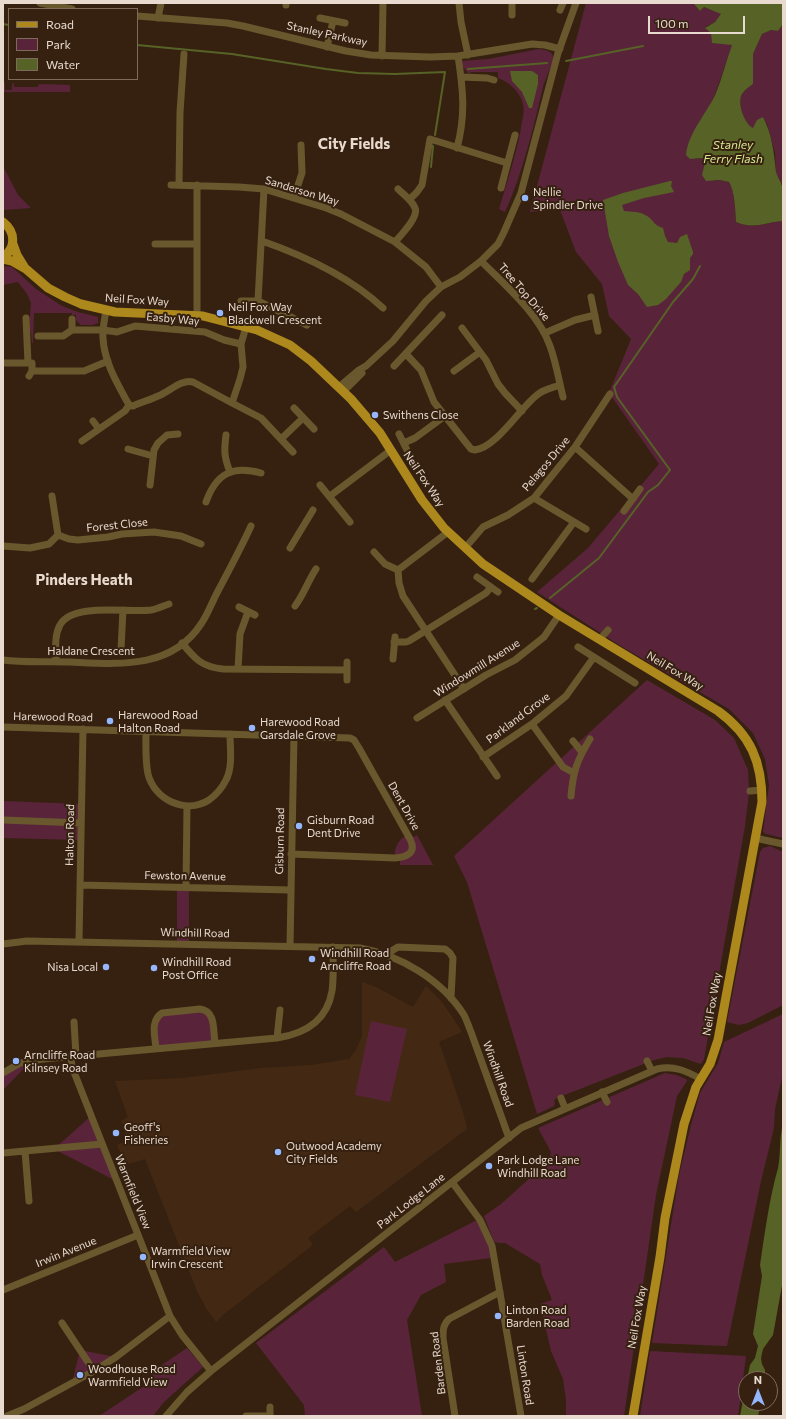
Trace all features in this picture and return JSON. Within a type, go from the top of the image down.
[{"type":"main road","name":"Neil Fox Way","points":[[3,222],[12,232],[13,244],[17,255],[26,269]]},
{"type":"main road","points":[[3,258],[13,244]]},
{"type":"main road","name":"Neil Fox Way","points":[[3,258],[26,269],[48,288],[81,304],[128,313],[197,315],[213,318],[272,336],[290,345],[311,361],[341,390],[380,433],[422,500],[448,532],[465,548],[493,571],[559,615],[718,711],[731,721],[748,741],[756,758],[761,780],[762,802],[718,1040],[710,1064],[694,1092],[684,1124],[671,1186],[633,1416]]},
{"type":"street","points":[[40,3],[67,8]]},
{"type":"street","points":[[158,18],[161,3]]},
{"type":"street","points":[[382,56],[383,3]]},
{"type":"street","points":[[459,3],[461,22],[468,55]]},
{"type":"street","points":[[512,3],[512,15]]},
{"type":"street","points":[[341,390],[359,370],[366,366],[399,336],[426,301],[441,287],[460,277],[481,261],[498,244],[521,193],[560,49],[576,3]]},
{"type":"street","name":"Stanley Parkway","points":[[138,16],[227,23],[346,52],[382,56],[458,56],[532,44],[545,45],[560,49]]},
{"type":"street","points":[[320,18],[345,24]]},
{"type":"street","points":[[327,47],[333,21]]},
{"type":"street","points":[[180,185],[180,112],[184,54]]},
{"type":"street","points":[[457,148],[463,119],[461,77],[458,56]]},
{"type":"street","points":[[461,77],[487,78],[494,80]]},
{"type":"street","points":[[501,188],[515,135]]},
{"type":"street","points":[[410,199],[422,185],[430,139],[507,163]]},
{"type":"street","points":[[294,197],[302,172],[301,144]]},
{"type":"street","name":"Sanderson Way","points":[[171,185],[239,187],[264,190],[294,197],[341,214],[395,242],[426,267],[441,287]]},
{"type":"street","points":[[197,185],[197,315]]},
{"type":"street","points":[[258,301],[264,190]]},
{"type":"street","points":[[395,242],[415,217],[416,211],[410,199],[398,190]]},
{"type":"street","points":[[262,241],[288,250],[353,284],[383,308]]},
{"type":"street","points":[[154,244],[197,244]]},
{"type":"street","name":"Tree Top Drive","points":[[481,261],[526,307],[544,333],[551,347],[562,397]]},
{"type":"street","points":[[591,297],[598,331]]},
{"type":"street","points":[[240,301],[258,301],[307,325]]},
{"type":"street","points":[[106,310],[103,330],[103,345],[116,381],[129,405]]},
{"type":"street","points":[[394,366],[442,315]]},
{"type":"street","points":[[544,333],[575,320],[595,315]]},
{"type":"street","points":[[26,318],[28,363]]},
{"type":"street","points":[[72,319],[72,330]]},
{"type":"street","name":"Easby Way","points":[[38,336],[63,336],[72,330],[103,330],[117,332],[135,326],[205,332],[224,340],[241,344]]},
{"type":"street","points":[[232,403],[240,379],[242,366],[241,344],[246,327]]},
{"type":"street","points":[[462,328],[486,360],[498,384],[522,411]]},
{"type":"street","points":[[454,371],[480,352]]},
{"type":"street","points":[[406,354],[421,370],[434,402],[471,449],[475,450],[486,446],[522,411],[536,395],[544,390],[560,385]]},
{"type":"street","points":[[3,363],[32,364],[31,373],[84,371],[108,361]]},
{"type":"street","points":[[129,405],[133,406],[190,381],[261,418],[293,452]]},
{"type":"street","name":"Pelagos Drive","points":[[465,548],[483,527],[508,515],[534,498],[575,447],[610,394]]},
{"type":"street","points":[[82,441],[125,412],[129,405]]},
{"type":"street","points":[[294,408],[314,429]]},
{"type":"street","points":[[404,443],[415,438],[445,416]]},
{"type":"street","points":[[281,439],[303,418]]},
{"type":"street","points":[[94,421],[99,429]]},
{"type":"street","points":[[167,435],[168,427]]},
{"type":"street","points":[[150,485],[153,468],[153,456],[158,443],[167,435],[178,434]]},
{"type":"street","points":[[399,434],[410,456]]},
{"type":"street","points":[[226,435],[224,451],[225,460],[230,472]]},
{"type":"street","points":[[575,447],[633,499]]},
{"type":"street","points":[[128,449],[137,449],[153,456]]},
{"type":"street","points":[[330,496],[391,450]]},
{"type":"street","points":[[206,502],[214,483],[223,475],[239,469],[249,469],[261,472]]},
{"type":"street","points":[[320,485],[350,522]]},
{"type":"street","points":[[624,511],[640,489]]},
{"type":"street","points":[[3,546],[30,548],[49,544],[58,535],[52,496]]},
{"type":"street","points":[[534,498],[586,529]]},
{"type":"street","points":[[290,548],[313,510]]},
{"type":"street","points":[[532,579],[574,522]]},
{"type":"street","name":"Haldane Crescent","points":[[3,660],[19,662],[56,661],[113,664],[136,663],[169,652],[182,643],[201,624],[251,526]]},
{"type":"street","name":"Forest Close","points":[[58,535],[68,539],[78,540],[103,538],[122,534],[154,532],[181,536],[196,544]]},
{"type":"street","points":[[398,570],[448,532]]},
{"type":"street","points":[[374,552],[385,564],[398,570]]},
{"type":"street","points":[[295,606],[303,596],[310,578],[316,569]]},
{"type":"street","points":[[398,570],[399,583],[403,596],[464,689]]},
{"type":"street","points":[[477,577],[498,592]]},
{"type":"street","points":[[393,659],[394,639],[408,642],[486,593],[491,587]]},
{"type":"street","points":[[56,661],[56,634],[60,624],[66,617],[95,610],[152,610],[169,604]]},
{"type":"street","points":[[239,607],[255,615]]},
{"type":"street","points":[[122,649],[123,610]]},
{"type":"street","points":[[238,669],[240,634],[248,612]]},
{"type":"street","name":"Windowmill Avenue","points":[[418,718],[486,675],[515,660],[544,637],[559,615]]},
{"type":"street","points":[[600,640],[608,630]]},
{"type":"street","points":[[182,643],[191,654],[210,668],[347,670]]},
{"type":"street","points":[[578,647],[636,683]]},
{"type":"street","name":"Parkland Grove","points":[[483,757],[532,724],[566,696],[594,657]]},
{"type":"street","points":[[347,662],[347,680]]},
{"type":"street","points":[[445,700],[496,776]]},
{"type":"street","points":[[532,724],[563,768],[574,773]]},
{"type":"street","name":"Harewood Road","points":[[3,727],[294,736]]},
{"type":"street","name":"Halton Road","points":[[78,942],[83,729]]},
{"type":"street","points":[[146,731],[147,769],[151,782],[163,797],[172,803],[187,806],[200,804],[208,800],[219,791],[227,778],[230,763],[230,734]]},
{"type":"street","name":"Gisburn Road","points":[[290,946],[294,736]]},
{"type":"street","name":"Dent Drive","points":[[291,854],[395,858],[406,856],[412,849],[410,839],[354,740],[346,737],[294,736]]},
{"type":"street","points":[[571,796],[574,773],[582,752],[590,739]]},
{"type":"street","points":[[573,741],[582,752]]},
{"type":"street","points":[[750,791],[762,790]]},
{"type":"street","points":[[186,887],[187,806]]},
{"type":"street","points":[[3,820],[81,823]]},
{"type":"street","points":[[755,838],[783,844]]},
{"type":"street","name":"Fewston Avenue","points":[[80,885],[290,890]]},
{"type":"street","name":"Windhill Road","points":[[3,944],[27,941],[333,947],[360,948],[385,954],[402,961],[428,978],[451,998],[464,1016],[509,1138]]},
{"type":"street","points":[[3,1073],[20,1063],[43,1059],[277,1038],[290,1036],[301,1032],[310,1027],[327,1006],[332,991],[333,947]]},
{"type":"street","points":[[385,954],[398,947],[445,949],[453,958],[451,998]]},
{"type":"street","points":[[156,1048],[155,1018],[162,1013],[200,1009],[210,1013],[215,1043]]},
{"type":"street","points":[[277,1038],[280,1010]]},
{"type":"street","name":"Warmfield View","points":[[74,1022],[74,1056],[72,1067],[102,1144],[170,1316],[211,1371]]},
{"type":"street","points":[[647,1061],[652,1071]]},
{"type":"street","name":"Park Lodge Lane","points":[[166,1416],[187,1392],[211,1371],[521,1128],[602,1092],[662,1068],[675,1068],[701,1079]]},
{"type":"street","points":[[602,1092],[607,1102]]},
{"type":"street","points":[[561,1098],[565,1108]]},
{"type":"street","points":[[3,1153],[102,1144]]},
{"type":"street","points":[[25,1151],[29,1201]]},
{"type":"street","name":"Linton Road","points":[[452,1182],[480,1220],[492,1246],[521,1416]]},
{"type":"street","name":"Irwin Avenue","points":[[3,1290],[138,1235]]},
{"type":"street","name":"Barden Road","points":[[455,1416],[443,1330],[445,1323],[449,1319],[500,1292]]},
{"type":"street","points":[[7,1416],[24,1409],[94,1371],[116,1357],[170,1316]]},
{"type":"street","points":[[62,1323],[94,1371]]},
{"type":"street","points":[[270,1407],[270,1416]]},
{"type":"street","points":[[246,1416],[266,1416]]},
{"type":"shaded area","name":"Outwood Academy City Fields","points":[[362,982],[376,987],[413,1007],[426,986],[442,1002],[462,1032],[439,1042],[463,1112],[467,1129],[356,1212],[350,1206],[308,1238],[313,1245],[216,1322],[206,1308],[197,1291],[145,1159],[125,1165],[117,1145],[128,1140],[121,1121],[128,1117],[115,1081],[183,1078],[261,1068],[311,1065],[349,1059],[356,1050],[362,1036]]},
{"type":"green space","points":[[586,3],[693,3],[700,11],[704,7],[722,14],[715,22],[705,27],[732,45],[716,92],[687,148],[690,159],[702,158],[714,181],[720,180],[729,182],[734,196],[736,222],[749,225],[760,225],[783,221],[783,838],[763,832],[769,785],[765,759],[753,733],[729,709],[624,648],[537,592],[588,548],[659,464],[609,393],[631,339],[609,316],[602,284],[576,252],[560,210],[530,212]]},
{"type":"green space","points":[[783,24],[783,188],[780,179],[776,174],[775,153],[767,124],[763,117],[753,129],[750,127],[741,110],[740,100],[743,92],[753,84],[753,54],[762,34],[771,30],[778,31]]},
{"type":"green space","points":[[539,49],[552,53],[553,60],[543,87],[522,166],[505,212],[499,209],[519,138],[524,107],[522,100],[514,88],[498,78],[498,72],[471,72],[469,74],[463,67],[462,61],[488,59]]},
{"type":"green space","points":[[3,82],[5,82],[5,90],[12,90],[12,85],[14,83],[14,87],[38,87],[39,84],[70,85],[70,92],[3,92]]},
{"type":"green space","points":[[3,166],[18,195],[31,208],[3,210]]},
{"type":"green space","points":[[3,266],[12,267],[36,289],[62,306],[98,317],[98,323],[92,325],[81,325],[76,320],[76,315],[72,315],[72,313],[34,313],[32,343],[31,332],[29,330],[31,303],[27,294],[18,282],[3,285]]},
{"type":"green space","points":[[647,680],[715,720],[734,738],[748,770],[749,793],[745,826],[704,1059],[701,1064],[683,1058],[667,1057],[654,1060],[557,1098],[554,1100],[554,1106],[537,1114],[467,882],[454,856]]},
{"type":"green space","points":[[3,801],[82,804],[81,840],[3,838]]},
{"type":"green space","points":[[408,834],[410,839],[417,835],[433,865],[400,865],[400,858],[395,858],[395,850],[399,841]]},
{"type":"green space","points":[[770,846],[783,852],[783,1005],[748,1023],[739,1025],[727,1022],[760,852],[763,848]]},
{"type":"green space","points":[[189,888],[189,941],[177,941],[177,889]]},
{"type":"green space","points":[[200,1009],[210,1013],[215,1043],[156,1048],[155,1018],[159,1015]]},
{"type":"green space","points":[[783,1014],[783,1073],[775,1109],[774,1128],[761,1181],[727,1346],[652,1343],[679,1175],[700,1093],[718,1063],[724,1042]]},
{"type":"green space","points":[[371,1021],[407,1029],[390,1102],[355,1095]]},
{"type":"green space","points":[[32,1060],[3,1090],[3,1073]]},
{"type":"green space","points":[[665,1073],[676,1075],[686,1079],[687,1081],[677,1096],[656,1195],[624,1416],[566,1416],[566,1400],[563,1379],[551,1351],[540,1304],[552,1300],[542,1275],[540,1264],[505,1243],[494,1242],[484,1216],[501,1204],[549,1161],[551,1152],[538,1128]]},
{"type":"green space","points":[[91,1116],[116,1181],[54,1149]]},
{"type":"green space","points":[[477,1220],[489,1247],[491,1258],[444,1264],[446,1282],[421,1295],[407,1320],[422,1416],[305,1416],[304,1405],[256,1343],[384,1247],[395,1262]]},
{"type":"green space","points":[[187,1348],[203,1367],[164,1402],[153,1416],[99,1416],[155,1379],[150,1373]]},
{"type":"green space","points":[[80,1350],[116,1357],[72,1383]]},
{"type":"green space","points":[[650,1351],[746,1356],[744,1371],[738,1371],[738,1416],[640,1416]]},
{"type":"water","name":"Stanley Ferry Flash","points":[[693,3],[783,3],[783,24],[778,31],[771,30],[762,34],[753,54],[753,84],[743,92],[740,105],[745,119],[750,126],[753,128],[757,120],[763,117],[769,130],[776,172],[783,190],[783,221],[760,225],[749,225],[736,222],[734,196],[729,182],[720,180],[706,181],[702,175],[705,163],[702,158],[690,159],[686,155],[690,139],[716,93],[732,45],[712,43],[711,33],[705,28],[715,22],[721,14],[704,7],[700,11]]},
{"type":"water","points":[[510,71],[532,71],[538,75],[538,84],[532,108],[529,108],[522,92],[512,81]]},
{"type":"water","points":[[672,181],[671,186],[674,192],[644,198],[622,205],[624,211],[642,213],[663,228],[668,242],[677,243],[680,237],[687,234],[693,252],[690,258],[690,270],[684,274],[681,282],[666,299],[658,305],[647,307],[638,294],[628,285],[618,262],[609,236],[603,200],[623,193]]},
{"type":"water","points":[[783,1124],[783,1280],[773,1335],[763,1349],[761,1358],[765,1371],[749,1371],[750,1365],[755,1358],[758,1346],[753,1334],[762,1276],[760,1265],[770,1204],[779,1163]]},
{"type":"water","points":[[741,1411],[759,1411],[758,1416],[740,1416]]},
{"type":"waterway","points":[[3,24],[8,25]]},
{"type":"waterway","points":[[138,45],[232,54],[358,73],[395,74],[445,72],[435,135]]},
{"type":"waterway","points":[[566,61],[643,46]]},
{"type":"waterway","points":[[468,69],[547,63]]},
{"type":"waterway","points":[[431,167],[433,146]]},
{"type":"waterway","points":[[550,598],[599,558],[648,492],[658,485],[670,470],[617,397],[614,387],[673,302],[693,279],[700,266]]},
{"type":"place","name":"Nellie Spindler Drive","points":[[525,198]]},
{"type":"place","name":"Neil Fox Way Blackwell Crescent","points":[[220,313]]},
{"type":"place","name":"Swithens Close","points":[[375,415]]},
{"type":"place","name":"Harewood Road Halton Road","points":[[110,721]]},
{"type":"place","name":"Harewood Road Garsdale Grove","points":[[252,728]]},
{"type":"place","name":"Gisburn Road Dent Drive","points":[[299,826]]},
{"type":"place","name":"Windhill Road Arncliffe Road","points":[[312,959]]},
{"type":"place","name":"Nisa Local","points":[[106,967]]},
{"type":"place","name":"Windhill Road Post Office","points":[[154,968]]},
{"type":"place","name":"Arncliffe Road Kilnsey Road","points":[[16,1061]]},
{"type":"place","name":"Geoff's Fisheries","points":[[116,1133]]},
{"type":"place","name":"Outwood Academy City Fields","points":[[278,1152]]},
{"type":"place","name":"Park Lodge Lane Windhill Road","points":[[489,1166]]},
{"type":"place","name":"Warmfield View Irwin Crescent","points":[[143,1257]]},
{"type":"place","name":"Linton Road Barden Road","points":[[498,1316]]},
{"type":"place","name":"Woodhouse Road Warmfield View","points":[[80,1375]]},
{"type":"district","name":"City Fields","points":[[354,144]]},
{"type":"district","name":"Pinders Heath","points":[[84,580]]}]
